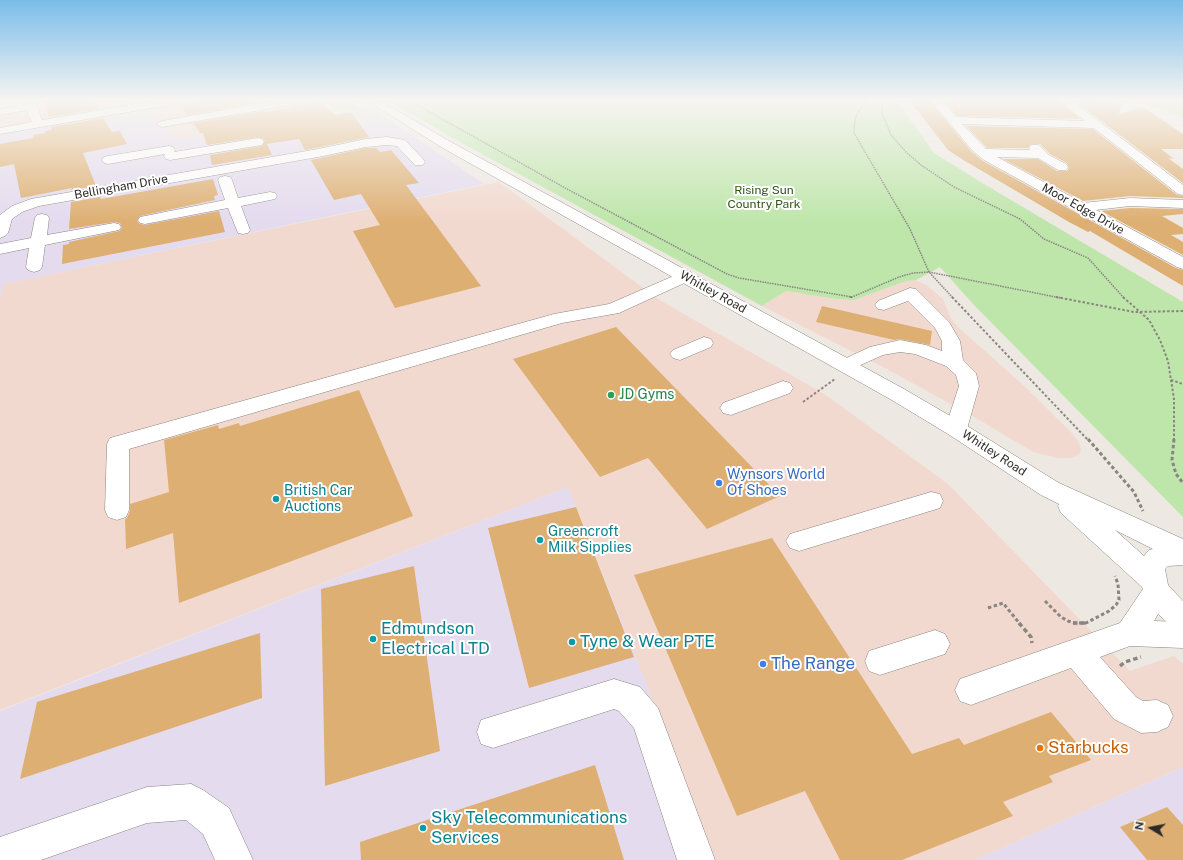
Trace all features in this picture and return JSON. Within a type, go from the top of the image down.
[{"type":"street","points":[[108,160],[164,141]]},
{"type":"street","points":[[167,141],[174,178]]},
{"type":"street","points":[[219,141],[258,142]]},
{"type":"street","name":"Bellingham Drive","points":[[0,233],[4,219],[17,209],[42,200],[257,163],[316,149],[379,141]]},
{"type":"street","name":"Bellingham Drive","points":[[381,141],[401,143],[419,162]]},
{"type":"street","name":"Whitley Road","points":[[439,141],[684,276],[842,371],[956,429],[1050,489],[1183,551]]},
{"type":"street","name":"Moor Edge Drive","points":[[971,141],[983,154],[1183,264]]},
{"type":"street","points":[[1117,141],[1183,191]]},
{"type":"street","name":"Moor Edge Drive","points":[[983,154],[1038,151],[1062,167]]},
{"type":"street","points":[[145,220],[234,203],[268,191],[257,163]]},
{"type":"street","points":[[1165,177],[1183,177]]},
{"type":"street","points":[[225,180],[243,230]]},
{"type":"street","points":[[1081,208],[1130,202],[1183,204]]},
{"type":"street","points":[[0,204],[17,209]]},
{"type":"street","points":[[34,267],[42,218]]},
{"type":"street","points":[[0,249],[114,227]]},
{"type":"street","points":[[117,510],[118,444],[560,318],[613,309],[684,276]]},
{"type":"street","points":[[884,305],[910,293],[942,326],[951,341],[953,362]]},
{"type":"street","points":[[680,354],[704,343]]},
{"type":"street","points":[[842,371],[877,351],[900,346],[919,349],[953,362],[966,373],[969,386],[956,429]]},
{"type":"street","points":[[731,408],[783,388]]},
{"type":"street","name":"Whitley Road","points":[[1050,489],[1155,585],[1167,604],[1183,619]]},
{"type":"street","points":[[799,541],[931,501]]},
{"type":"street","points":[[1137,645],[1155,585],[1152,569],[1154,562],[1158,558],[1168,555],[1183,554]]},
{"type":"street","points":[[971,690],[1077,653],[1137,645],[1183,635]]},
{"type":"street","points":[[880,661],[935,644]]},
{"type":"street","points":[[1077,653],[1125,708],[1142,717],[1157,716]]},
{"type":"street","points":[[493,732],[614,694],[629,698],[646,719],[696,860]]},
{"type":"street","points":[[0,856],[147,805],[191,802],[216,821],[234,860]]},
{"type":"path","points":[[481,141],[567,189],[732,276],[847,297],[856,296],[907,274],[929,272],[1142,313],[1183,311]]},
{"type":"path","points":[[859,141],[910,230],[929,272],[980,328],[1074,424],[1134,492],[1142,507],[1144,518],[1143,533]]},
{"type":"path","points":[[896,141],[921,165],[954,187],[1020,219],[1044,238],[1088,258],[1124,298],[1142,313],[1152,325],[1160,340],[1168,361],[1175,405],[1172,460],[1176,474],[1183,484]]},
{"type":"path","points":[[803,402],[842,371]]},
{"type":"path","points":[[1170,380],[1183,384]]},
{"type":"path","points":[[1045,601],[1061,618],[1080,624],[1086,623],[1108,611],[1116,606],[1120,600]]},
{"type":"path","points":[[988,608],[1003,604],[1031,637],[1032,643]]},
{"type":"path","points":[[1119,670],[1121,665],[1125,662],[1137,645]]},
{"type":"shaded area","points":[[0,141],[421,141],[484,184],[4,284],[0,297]]},
{"type":"shaded area","points":[[499,182],[661,301],[826,395],[948,484],[1130,671],[1174,656],[1183,664],[1183,767],[975,860],[716,860],[568,487],[0,710],[0,297],[3,284]]},
{"type":"shaded area","points":[[916,280],[926,285],[943,299],[951,318],[957,326],[1022,384],[1070,431],[1078,441],[1081,449],[1079,455],[1070,458],[1057,458],[1033,452],[976,418],[885,368],[762,306],[786,291],[836,299],[854,300],[906,281]]},
{"type":"shaded area","points":[[568,487],[716,860],[0,860],[0,711]]},
{"type":"shaded area","points":[[1183,767],[1183,860],[975,860],[1161,777]]},
{"type":"green space","name":"Rising Sun Country Park","points":[[458,141],[926,141],[934,153],[1183,302],[1183,517],[973,304],[940,267],[916,280],[906,281],[854,300],[836,299],[786,291],[762,306]]},
{"type":"building","points":[[16,141],[125,141],[127,144],[83,153],[96,186],[71,190],[72,188],[21,198],[14,164],[0,167],[0,144]]},
{"type":"building","points":[[206,141],[232,141],[207,145]]},
{"type":"building","points":[[265,141],[285,141],[267,144],[272,155],[212,165],[210,155],[262,146]]},
{"type":"building","points":[[300,141],[349,141],[305,150]]},
{"type":"building","points":[[941,141],[963,141],[971,151],[983,161],[1176,268],[1183,270],[1183,286],[1090,231],[1088,232],[1069,222],[948,150]]},
{"type":"building","points":[[980,141],[1108,141],[1177,195],[1183,196],[1183,198],[1130,196],[1083,201],[1003,159],[1038,159],[1057,171],[1067,171],[1069,168],[1067,163],[1050,154],[1040,144],[1031,144],[1028,148],[987,148]]},
{"type":"building","points":[[1128,141],[1183,141],[1183,149],[1161,149],[1174,159],[1168,158],[1183,169],[1183,183]]},
{"type":"building","points":[[366,148],[376,148],[380,152],[391,150],[419,183],[406,185],[481,286],[395,308],[353,231],[380,225],[361,194],[334,200],[311,160]]},
{"type":"building","points":[[213,179],[218,195],[214,196],[215,200],[140,216],[137,221],[140,224],[145,225],[219,211],[225,232],[62,264],[63,245],[69,244],[69,242],[119,231],[122,228],[120,223],[114,222],[69,229],[71,202],[100,197],[101,199]]},
{"type":"building","points":[[1130,208],[1183,209],[1183,214],[1162,216],[1183,228],[1183,234],[1171,235],[1183,242],[1183,255],[1101,211]]},
{"type":"building","points":[[822,306],[932,331],[930,345],[900,339],[894,340],[816,322]]},
{"type":"building","name":"JD Gyms","points":[[616,327],[780,496],[707,529],[648,458],[600,477],[513,359]]},
{"type":"building","name":"British Car Auctions","points":[[359,390],[413,516],[179,603],[173,533],[126,549],[125,519],[130,511],[130,504],[169,492],[164,440],[218,425],[219,429],[239,423],[240,426]]},
{"type":"building","points":[[576,507],[634,657],[529,688],[488,528]]},
{"type":"building","name":"The Range","points":[[772,538],[912,754],[959,738],[964,745],[1051,712],[1091,760],[1049,776],[1053,782],[1003,802],[1013,816],[902,860],[840,860],[805,791],[737,816],[634,575]]},
{"type":"building","points":[[414,566],[440,751],[325,786],[321,589]]},
{"type":"building","points":[[260,633],[262,698],[20,779],[37,702]]},
{"type":"building","points":[[595,765],[624,860],[361,860],[360,842]]},
{"type":"building","points":[[1167,807],[1183,825],[1183,860],[1147,860],[1120,827]]},
{"type":"place","name":"JD Gyms","points":[[611,395]]},
{"type":"place","name":"Wynsors World Of Shoes","points":[[719,483]]},
{"type":"place","name":"British Car Auctions","points":[[276,499]]},
{"type":"place","name":"Greencroft Milk Sipplies","points":[[540,540]]},
{"type":"place","name":"Edmundson Electrical LTD","points":[[373,639]]},
{"type":"place","name":"Tyne & Wear PTE","points":[[572,642]]},
{"type":"place","name":"The Range","points":[[763,664]]},
{"type":"place","name":"Starbucks","points":[[1040,748]]},
{"type":"place","name":"Sky Telecommunications Services","points":[[423,828]]}]
